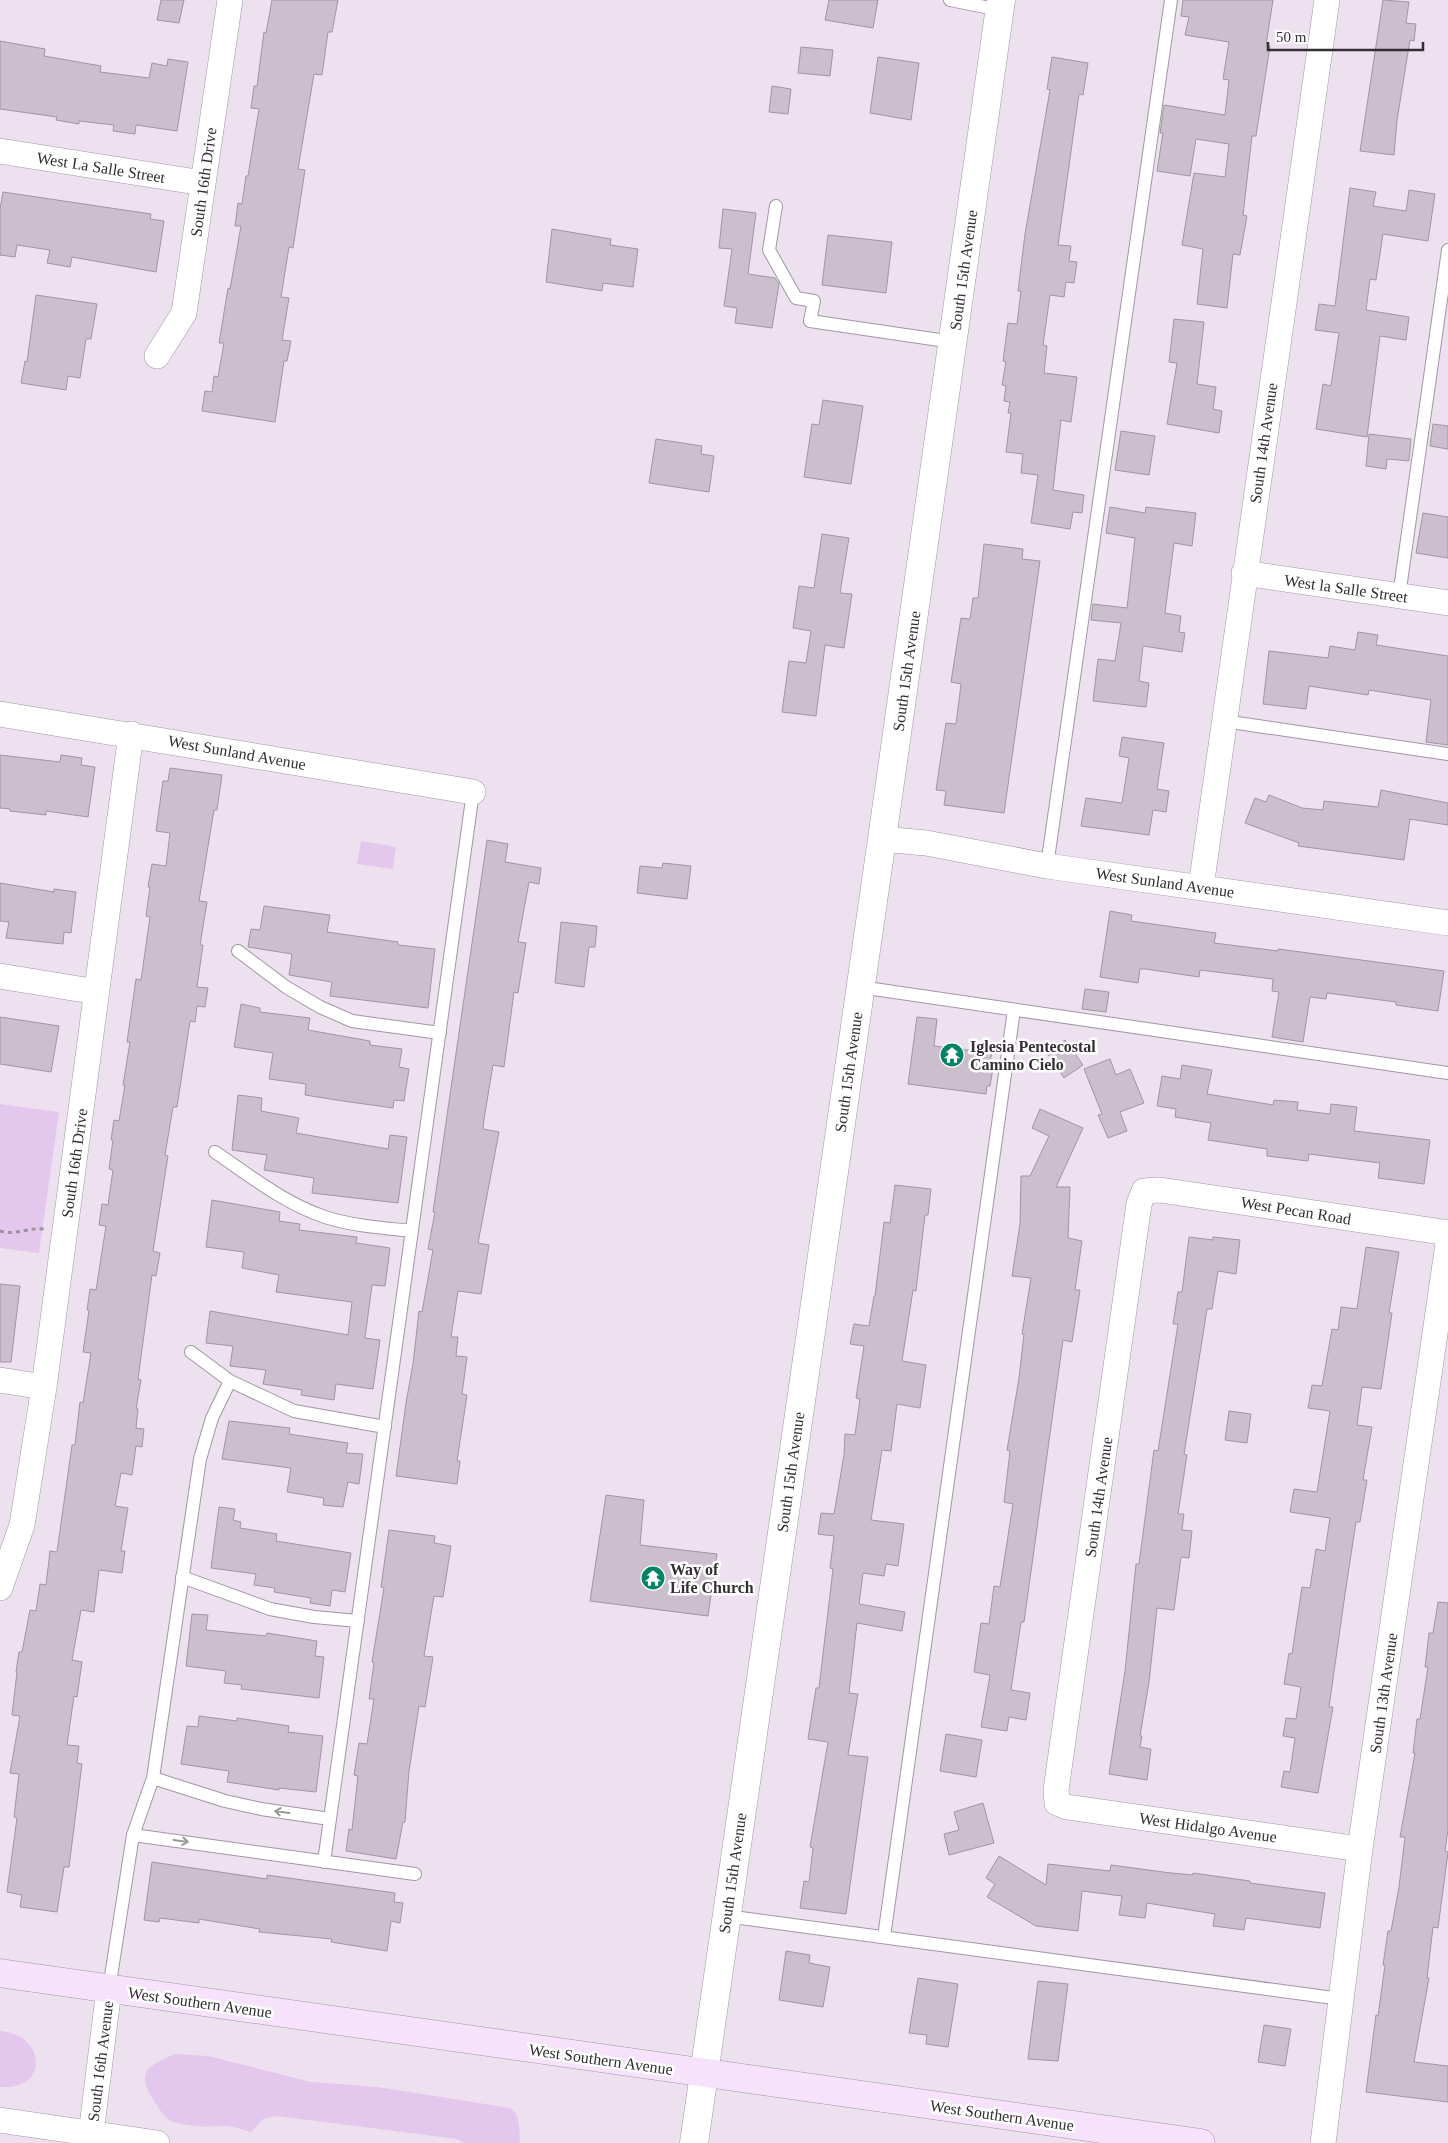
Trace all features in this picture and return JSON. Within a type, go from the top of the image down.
[{"type":"main road","name":"West Southern Avenue","points":[[0,1973],[1202,2143]]},
{"type":"street","name":"South 16th Drive","points":[[157,356],[184,313],[230,0]]},
{"type":"street","name":"South 14th Avenue","points":[[1201,887],[1244,573],[1327,0]]},
{"type":"street","name":"South 15th Avenue","points":[[694,2143],[1000,5]]},
{"type":"street","name":"West La Salle Street","points":[[0,151],[203,183]]},
{"type":"street","name":"West la Salle Street","points":[[1244,573],[1448,604]]},
{"type":"street","name":"West Sunland Avenue","points":[[0,714],[131,734],[473,792]]},
{"type":"street","name":"South 16th Drive","points":[[0,1588],[22,1525],[44,1387],[131,734]]},
{"type":"street","name":"West Sunland Avenue","points":[[882,839],[926,843],[1047,866],[1448,923]]},
{"type":"street","points":[[0,976],[97,992]]},
{"type":"street","name":"West Pecan Road","points":[[1144,1191],[1160,1190],[1448,1233]]},
{"type":"street","name":"South 14th Avenue","points":[[1057,1803],[1056,1790],[1139,1204],[1144,1191]]},
{"type":"street","name":"South 13th Avenue","points":[[1323,2143],[1360,1850],[1448,1244]]},
{"type":"street","points":[[0,1380],[44,1387]]},
{"type":"street","name":"West Hidalgo Avenue","points":[[1057,1803],[1077,1808],[1360,1850]]},
{"type":"street","name":"South 16th Avenue","points":[[91,2134],[109,1989]]},
{"type":"street","points":[[0,2120],[157,2143]]},
{"type":"lane","points":[[950,0],[1000,5]]},
{"type":"lane","points":[[1047,866],[1171,0]]},
{"type":"lane","points":[[776,206],[769,250],[796,298],[814,301],[810,321],[953,342]]},
{"type":"lane","points":[[1398,596],[1448,250]]},
{"type":"lane","points":[[1224,720],[1448,754]]},
{"type":"lane","points":[[324,1862],[473,792]]},
{"type":"lane","points":[[238,952],[303,997],[320,1007],[352,1021],[440,1034]]},
{"type":"lane","points":[[860,986],[1448,1073]]},
{"type":"lane","points":[[884,1937],[1014,1010]]},
{"type":"lane","points":[[216,1152],[284,1199],[324,1217],[356,1225],[412,1231]]},
{"type":"lane","points":[[190,1352],[230,1382],[294,1411],[385,1427]]},
{"type":"lane","points":[[109,1989],[133,1834],[153,1778],[200,1459],[212,1418],[230,1382]]},
{"type":"lane","points":[[182,1576],[270,1609],[358,1622]]},
{"type":"lane","points":[[153,1778],[225,1801],[261,1809],[330,1819]]},
{"type":"lane","points":[[133,1834],[414,1874]]},
{"type":"lane","points":[[726,1916],[1341,1999]]},
{"type":"path","points":[[0,1231],[20,1232],[38,1229],[65,1232]]},
{"type":"shaded area","points":[[361,841],[396,847],[393,869],[357,864]]},
{"type":"shaded area","points":[[0,1104],[59,1112],[39,1253],[0,1248]]},
{"type":"shaded area","points":[[0,2031],[15,2034],[26,2041],[33,2050],[36,2061],[34,2071],[28,2080],[17,2086],[0,2087]]},
{"type":"shaded area","points":[[175,2054],[208,2056],[311,2082],[378,2087],[510,2108],[518,2119],[520,2143],[465,2143],[457,2139],[277,2116],[263,2119],[251,2132],[228,2126],[198,2126],[177,2123],[171,2121],[161,2111],[146,2085],[145,2078],[146,2072],[150,2067]]},
{"type":"building","points":[[161,0],[184,0],[179,23],[157,20]]},
{"type":"building","points":[[272,0],[338,0],[332,32],[328,32],[322,75],[314,74],[298,169],[305,170],[293,248],[289,247],[281,297],[289,298],[282,340],[291,341],[287,361],[284,361],[275,422],[202,411],[205,391],[212,392],[214,376],[218,377],[224,343],[219,343],[241,226],[235,226],[238,203],[242,204],[259,109],[251,108],[254,86],[257,86],[264,32],[266,33]]},
{"type":"building","points":[[829,0],[878,0],[873,28],[825,20]]},
{"type":"building","points":[[1183,0],[1273,0],[1266,45],[1270,46],[1256,136],[1252,136],[1243,215],[1247,216],[1240,255],[1233,254],[1227,308],[1197,304],[1203,249],[1182,245],[1194,173],[1225,177],[1229,144],[1196,139],[1190,176],[1157,171],[1163,133],[1160,133],[1164,105],[1225,115],[1229,80],[1223,79],[1229,42],[1185,35],[1189,17],[1181,16]]},
{"type":"building","points":[[1383,0],[1409,2],[1406,23],[1416,24],[1414,41],[1410,40],[1397,120],[1394,155],[1360,151]]},
{"type":"building","points":[[0,41],[45,49],[44,56],[101,66],[100,72],[149,78],[152,63],[167,66],[168,59],[188,62],[177,131],[136,125],[135,134],[113,131],[114,125],[79,121],[79,124],[56,120],[57,117],[0,109]]},
{"type":"building","points":[[801,47],[833,50],[830,76],[798,73]]},
{"type":"building","points":[[878,57],[919,63],[911,120],[870,113]]},
{"type":"building","points":[[1052,57],[1088,63],[1083,95],[1079,94],[1058,245],[1071,246],[1069,261],[1077,262],[1074,283],[1066,282],[1064,297],[1050,295],[1043,345],[1047,346],[1044,373],[1077,377],[1071,422],[1061,420],[1053,490],[1084,495],[1082,513],[1073,512],[1070,529],[1031,523],[1038,475],[1021,473],[1023,454],[1006,452],[1011,413],[1008,413],[1010,402],[1004,401],[1006,386],[1002,385],[1006,362],[1003,361],[1008,323],[1017,324],[1021,291],[1018,291],[1025,234],[1050,90],[1047,89]]},
{"type":"building","points":[[772,86],[791,89],[788,114],[769,112]]},
{"type":"building","points":[[1350,188],[1376,192],[1373,206],[1406,211],[1409,190],[1435,194],[1428,241],[1383,234],[1376,280],[1370,279],[1366,310],[1409,317],[1406,340],[1380,336],[1367,437],[1316,429],[1323,384],[1331,386],[1339,333],[1315,330],[1319,304],[1335,306]]},
{"type":"building","points":[[3,192],[151,214],[150,219],[164,221],[156,272],[72,257],[70,267],[47,263],[50,250],[17,245],[15,257],[0,255],[0,209]]},
{"type":"building","points":[[723,209],[756,213],[748,274],[775,278],[779,284],[772,328],[735,323],[737,308],[724,306],[732,249],[719,248]]},
{"type":"building","points":[[552,229],[611,239],[610,245],[638,249],[633,287],[603,283],[602,291],[546,282]]},
{"type":"building","points":[[828,235],[892,242],[886,293],[822,285]]},
{"type":"building","points":[[36,295],[97,304],[91,339],[86,339],[80,378],[68,376],[66,390],[21,383],[25,361],[27,362]]},
{"type":"building","points":[[1174,319],[1204,322],[1197,384],[1216,387],[1213,409],[1222,411],[1219,433],[1167,424],[1177,363],[1169,362]]},
{"type":"building","points":[[823,400],[863,406],[851,484],[804,477],[812,424],[819,425]]},
{"type":"building","points":[[1433,424],[1448,426],[1448,449],[1430,446]]},
{"type":"building","points":[[1121,431],[1155,436],[1149,475],[1115,470]]},
{"type":"building","points":[[1369,434],[1411,439],[1409,461],[1387,459],[1386,469],[1366,466]]},
{"type":"building","points":[[656,439],[702,446],[701,454],[714,456],[709,492],[649,483]]},
{"type":"building","points":[[1110,507],[1145,513],[1146,507],[1196,513],[1192,546],[1174,543],[1165,613],[1181,616],[1179,632],[1185,633],[1182,652],[1143,646],[1139,681],[1149,683],[1146,707],[1093,701],[1098,659],[1115,661],[1121,623],[1091,620],[1093,604],[1127,608],[1135,538],[1106,533]]},
{"type":"building","points":[[1423,513],[1448,517],[1448,558],[1416,553]]},
{"type":"building","points":[[822,534],[849,538],[840,593],[852,594],[844,648],[825,645],[816,716],[782,712],[789,661],[806,663],[811,631],[793,628],[799,586],[814,588]]},
{"type":"building","points":[[984,544],[1023,549],[1022,559],[1040,561],[1004,813],[944,805],[946,791],[936,790],[946,723],[956,724],[961,684],[951,682],[961,618],[970,619],[973,598],[978,598]]},
{"type":"building","points":[[1358,632],[1378,635],[1376,645],[1448,656],[1448,745],[1426,742],[1431,700],[1369,690],[1368,695],[1309,686],[1306,709],[1263,704],[1269,651],[1328,658],[1330,646],[1355,650]]},
{"type":"building","points":[[1122,737],[1164,743],[1157,789],[1169,791],[1166,812],[1153,810],[1149,835],[1081,826],[1086,798],[1122,803],[1129,758],[1119,756]]},
{"type":"building","points":[[0,755],[60,762],[61,755],[82,758],[81,765],[95,767],[88,817],[46,811],[46,815],[0,808]]},
{"type":"building","points":[[170,768],[222,775],[217,810],[214,810],[199,901],[207,902],[200,945],[203,945],[197,987],[208,988],[205,1007],[197,1006],[195,1022],[190,1021],[177,1107],[173,1107],[165,1155],[168,1156],[153,1251],[160,1253],[156,1276],[152,1275],[138,1379],[141,1380],[136,1409],[138,1409],[136,1428],[144,1429],[142,1447],[136,1446],[132,1475],[121,1473],[115,1506],[128,1508],[121,1551],[125,1551],[122,1573],[99,1570],[94,1612],[81,1610],[72,1660],[82,1662],[77,1697],[74,1696],[67,1745],[79,1746],[77,1763],[82,1764],[69,1867],[64,1867],[57,1912],[20,1907],[22,1895],[7,1892],[17,1818],[14,1817],[19,1774],[10,1773],[20,1716],[12,1715],[16,1672],[30,1610],[36,1611],[40,1584],[46,1585],[50,1551],[57,1552],[72,1445],[75,1445],[80,1402],[83,1403],[91,1353],[83,1352],[89,1310],[87,1310],[90,1289],[96,1290],[106,1226],[99,1225],[102,1204],[108,1205],[113,1170],[109,1169],[113,1140],[111,1140],[114,1120],[119,1121],[125,1085],[123,1085],[130,1042],[127,1042],[136,979],[141,980],[150,917],[146,916],[150,887],[148,887],[152,864],[166,866],[170,833],[156,831],[163,781],[168,781]]},
{"type":"building","points":[[1381,790],[1448,803],[1448,825],[1410,819],[1404,860],[1298,846],[1299,843],[1245,823],[1255,798],[1266,802],[1269,795],[1302,808],[1323,810],[1324,801],[1378,807]]},
{"type":"building","points":[[487,840],[508,844],[505,862],[541,868],[539,884],[529,882],[518,942],[526,943],[518,993],[514,992],[504,1067],[493,1065],[484,1119],[483,1129],[499,1132],[478,1243],[489,1245],[481,1294],[458,1291],[451,1337],[458,1337],[456,1356],[467,1357],[462,1394],[467,1395],[457,1461],[460,1461],[457,1484],[396,1476],[419,1311],[422,1312],[433,1250],[428,1249],[435,1212],[433,1212]]},
{"type":"building","points":[[663,863],[691,866],[687,899],[637,893],[640,866],[662,868]]},
{"type":"building","points":[[0,883],[54,892],[54,889],[76,892],[71,933],[64,932],[63,944],[6,938],[9,922],[0,921]]},
{"type":"building","points":[[264,906],[330,915],[327,932],[398,942],[398,945],[435,949],[428,1008],[330,996],[332,982],[289,975],[292,954],[248,947],[251,929],[260,930]]},
{"type":"building","points":[[1110,911],[1132,915],[1131,921],[1216,933],[1214,943],[1278,951],[1278,949],[1444,971],[1438,1011],[1396,1005],[1396,1002],[1327,993],[1326,999],[1310,997],[1303,1042],[1272,1037],[1279,992],[1272,991],[1273,979],[1200,970],[1199,977],[1146,969],[1140,969],[1138,983],[1100,977]]},
{"type":"building","points":[[561,922],[597,926],[595,947],[589,947],[584,987],[555,983]]},
{"type":"building","points":[[1085,989],[1109,992],[1106,1012],[1082,1009]]},
{"type":"building","points":[[241,1004],[260,1008],[260,1012],[310,1018],[308,1030],[370,1041],[370,1045],[402,1049],[399,1067],[409,1069],[404,1101],[394,1100],[393,1108],[305,1095],[306,1084],[269,1079],[273,1053],[234,1047]]},
{"type":"building","points":[[0,1017],[59,1026],[51,1072],[0,1064]]},
{"type":"building","name":"Iglesia Pentecostal Camino Cielo","points":[[917,1017],[937,1019],[934,1046],[992,1053],[990,1061],[994,1062],[990,1086],[987,1086],[986,1094],[908,1084]]},
{"type":"building","points":[[1065,1040],[1083,1065],[1064,1078],[1047,1053]]},
{"type":"building","points":[[1110,1059],[1116,1075],[1130,1069],[1144,1103],[1120,1112],[1127,1131],[1108,1138],[1098,1115],[1102,1114],[1084,1069]]},
{"type":"building","points":[[1182,1065],[1212,1070],[1207,1094],[1273,1105],[1274,1100],[1298,1102],[1297,1110],[1330,1114],[1331,1104],[1357,1107],[1354,1131],[1430,1140],[1424,1184],[1378,1178],[1380,1163],[1309,1154],[1308,1161],[1267,1156],[1267,1149],[1208,1140],[1211,1123],[1175,1117],[1176,1109],[1157,1106],[1162,1076],[1180,1079]]},
{"type":"building","points":[[238,1095],[262,1098],[261,1111],[299,1118],[296,1133],[388,1149],[390,1135],[407,1137],[398,1203],[312,1193],[314,1178],[264,1170],[267,1155],[232,1150]]},
{"type":"building","points":[[1040,1109],[1083,1128],[1056,1187],[1070,1187],[1068,1238],[1082,1241],[1075,1290],[1080,1290],[1072,1342],[1063,1340],[1024,1622],[1021,1622],[1011,1690],[1030,1693],[1026,1720],[1009,1717],[1007,1731],[981,1727],[990,1675],[974,1672],[981,1623],[989,1624],[994,1586],[1000,1587],[1013,1504],[1004,1502],[1010,1451],[1007,1450],[1019,1378],[1024,1334],[1022,1334],[1031,1278],[1012,1276],[1020,1224],[1021,1176],[1030,1176],[1049,1136],[1032,1128]]},
{"type":"building","points":[[895,1185],[931,1189],[928,1215],[925,1215],[916,1291],[913,1290],[902,1361],[926,1365],[920,1408],[897,1404],[891,1451],[882,1450],[871,1520],[904,1524],[898,1566],[886,1564],[884,1576],[863,1573],[859,1604],[905,1612],[902,1631],[857,1623],[849,1693],[858,1694],[848,1755],[868,1757],[846,1914],[800,1908],[804,1881],[809,1882],[813,1848],[810,1847],[828,1742],[808,1739],[816,1688],[819,1688],[833,1569],[830,1568],[834,1536],[818,1534],[821,1513],[834,1514],[844,1455],[845,1434],[855,1435],[860,1399],[856,1398],[864,1346],[850,1344],[854,1324],[869,1326],[875,1296],[884,1222],[890,1223]]},
{"type":"building","points":[[212,1200],[280,1212],[279,1221],[300,1224],[299,1230],[357,1237],[356,1243],[390,1248],[385,1286],[372,1285],[365,1338],[380,1340],[373,1389],[336,1384],[334,1400],[301,1395],[302,1390],[263,1384],[266,1370],[230,1366],[233,1346],[206,1343],[210,1311],[348,1335],[352,1302],[276,1292],[279,1275],[242,1268],[244,1252],[206,1247]]},
{"type":"building","points":[[1189,1237],[1213,1240],[1213,1237],[1240,1240],[1236,1274],[1218,1271],[1212,1309],[1207,1309],[1184,1454],[1187,1455],[1178,1514],[1184,1514],[1182,1530],[1192,1531],[1189,1558],[1181,1557],[1174,1610],[1157,1608],[1149,1682],[1140,1736],[1142,1736],[1140,1747],[1151,1749],[1147,1780],[1109,1774],[1125,1671],[1136,1564],[1139,1564],[1154,1450],[1158,1451],[1178,1324],[1173,1324],[1178,1292],[1182,1292]]},
{"type":"building","points":[[1366,1247],[1399,1252],[1389,1313],[1392,1313],[1381,1389],[1362,1387],[1357,1425],[1372,1427],[1363,1480],[1367,1480],[1360,1522],[1356,1522],[1329,1707],[1333,1707],[1318,1793],[1281,1787],[1284,1771],[1290,1772],[1295,1738],[1283,1736],[1286,1718],[1296,1719],[1301,1687],[1284,1684],[1289,1653],[1292,1654],[1302,1587],[1310,1588],[1316,1549],[1325,1551],[1330,1518],[1290,1512],[1294,1489],[1317,1492],[1330,1411],[1308,1408],[1312,1385],[1322,1386],[1332,1329],[1338,1330],[1341,1307],[1357,1309]]},
{"type":"building","points":[[0,1284],[20,1286],[11,1362],[0,1362]]},
{"type":"building","points":[[1229,1411],[1251,1414],[1247,1443],[1225,1440]]},
{"type":"building","points":[[229,1421],[290,1428],[289,1434],[348,1443],[346,1453],[363,1454],[359,1484],[348,1482],[343,1507],[323,1505],[324,1498],[287,1492],[291,1468],[222,1459]]},
{"type":"building","name":"Way of Life Church","points":[[606,1495],[644,1500],[640,1545],[717,1554],[708,1616],[590,1601]]},
{"type":"building","points":[[219,1507],[235,1509],[233,1520],[241,1522],[240,1528],[277,1534],[276,1541],[351,1553],[345,1592],[332,1590],[330,1606],[310,1603],[311,1598],[274,1592],[275,1588],[254,1585],[256,1574],[211,1568]]},
{"type":"building","points":[[389,1530],[435,1536],[434,1543],[451,1546],[443,1597],[434,1596],[424,1656],[433,1657],[425,1707],[419,1706],[409,1771],[405,1822],[403,1822],[396,1859],[346,1851],[349,1829],[352,1830],[358,1776],[354,1775],[359,1743],[367,1744],[374,1699],[369,1699],[374,1663],[372,1662],[384,1588],[381,1587]]},
{"type":"building","points":[[1438,1602],[1448,1603],[1448,1829],[1445,1851],[1448,1852],[1438,1928],[1433,1927],[1427,1978],[1429,1978],[1414,2062],[1448,2066],[1448,2102],[1366,2092],[1376,2015],[1378,2016],[1385,1965],[1383,1965],[1388,1931],[1391,1931],[1399,1887],[1405,1837],[1400,1837],[1415,1753],[1413,1753],[1417,1719],[1420,1719],[1428,1667],[1425,1667],[1429,1633],[1433,1633]]},
{"type":"building","points":[[192,1614],[208,1615],[206,1630],[266,1636],[267,1633],[317,1641],[315,1656],[324,1657],[319,1698],[241,1689],[242,1685],[224,1683],[226,1671],[186,1666]]},
{"type":"building","points":[[199,1716],[237,1721],[237,1718],[289,1726],[288,1732],[323,1736],[316,1792],[279,1788],[279,1790],[227,1782],[229,1771],[181,1764],[187,1726],[198,1727]]},
{"type":"building","points":[[946,1734],[982,1740],[976,1777],[940,1771]]},
{"type":"building","points":[[983,1803],[994,1843],[949,1855],[944,1834],[959,1830],[954,1812]]},
{"type":"building","points":[[999,1856],[1046,1885],[1048,1864],[1110,1871],[1111,1865],[1171,1873],[1193,1875],[1193,1873],[1325,1893],[1320,1928],[1246,1918],[1244,1930],[1213,1926],[1215,1914],[1147,1903],[1145,1918],[1119,1915],[1122,1896],[1082,1891],[1078,1931],[1036,1926],[987,1897],[995,1884],[986,1878]]},
{"type":"building","points":[[152,1862],[267,1879],[267,1875],[395,1893],[394,1902],[403,1903],[400,1923],[391,1921],[387,1951],[331,1942],[332,1939],[259,1932],[260,1929],[199,1919],[199,1923],[160,1918],[159,1922],[144,1920]]},
{"type":"building","points":[[786,1951],[810,1955],[809,1963],[830,1967],[823,2007],[779,2000]]},
{"type":"building","points":[[918,1978],[958,1984],[948,2047],[926,2044],[927,2035],[909,2033]]},
{"type":"building","points":[[1038,1981],[1068,1984],[1058,2061],[1028,2059]]},
{"type":"building","points":[[1264,2025],[1291,2029],[1285,2066],[1258,2062]]},
{"type":"place","name":"Iglesia Pentecostal Camino Cielo","points":[[952,1055]]},
{"type":"place","name":"Way of Life Church","points":[[653,1578]]}]
